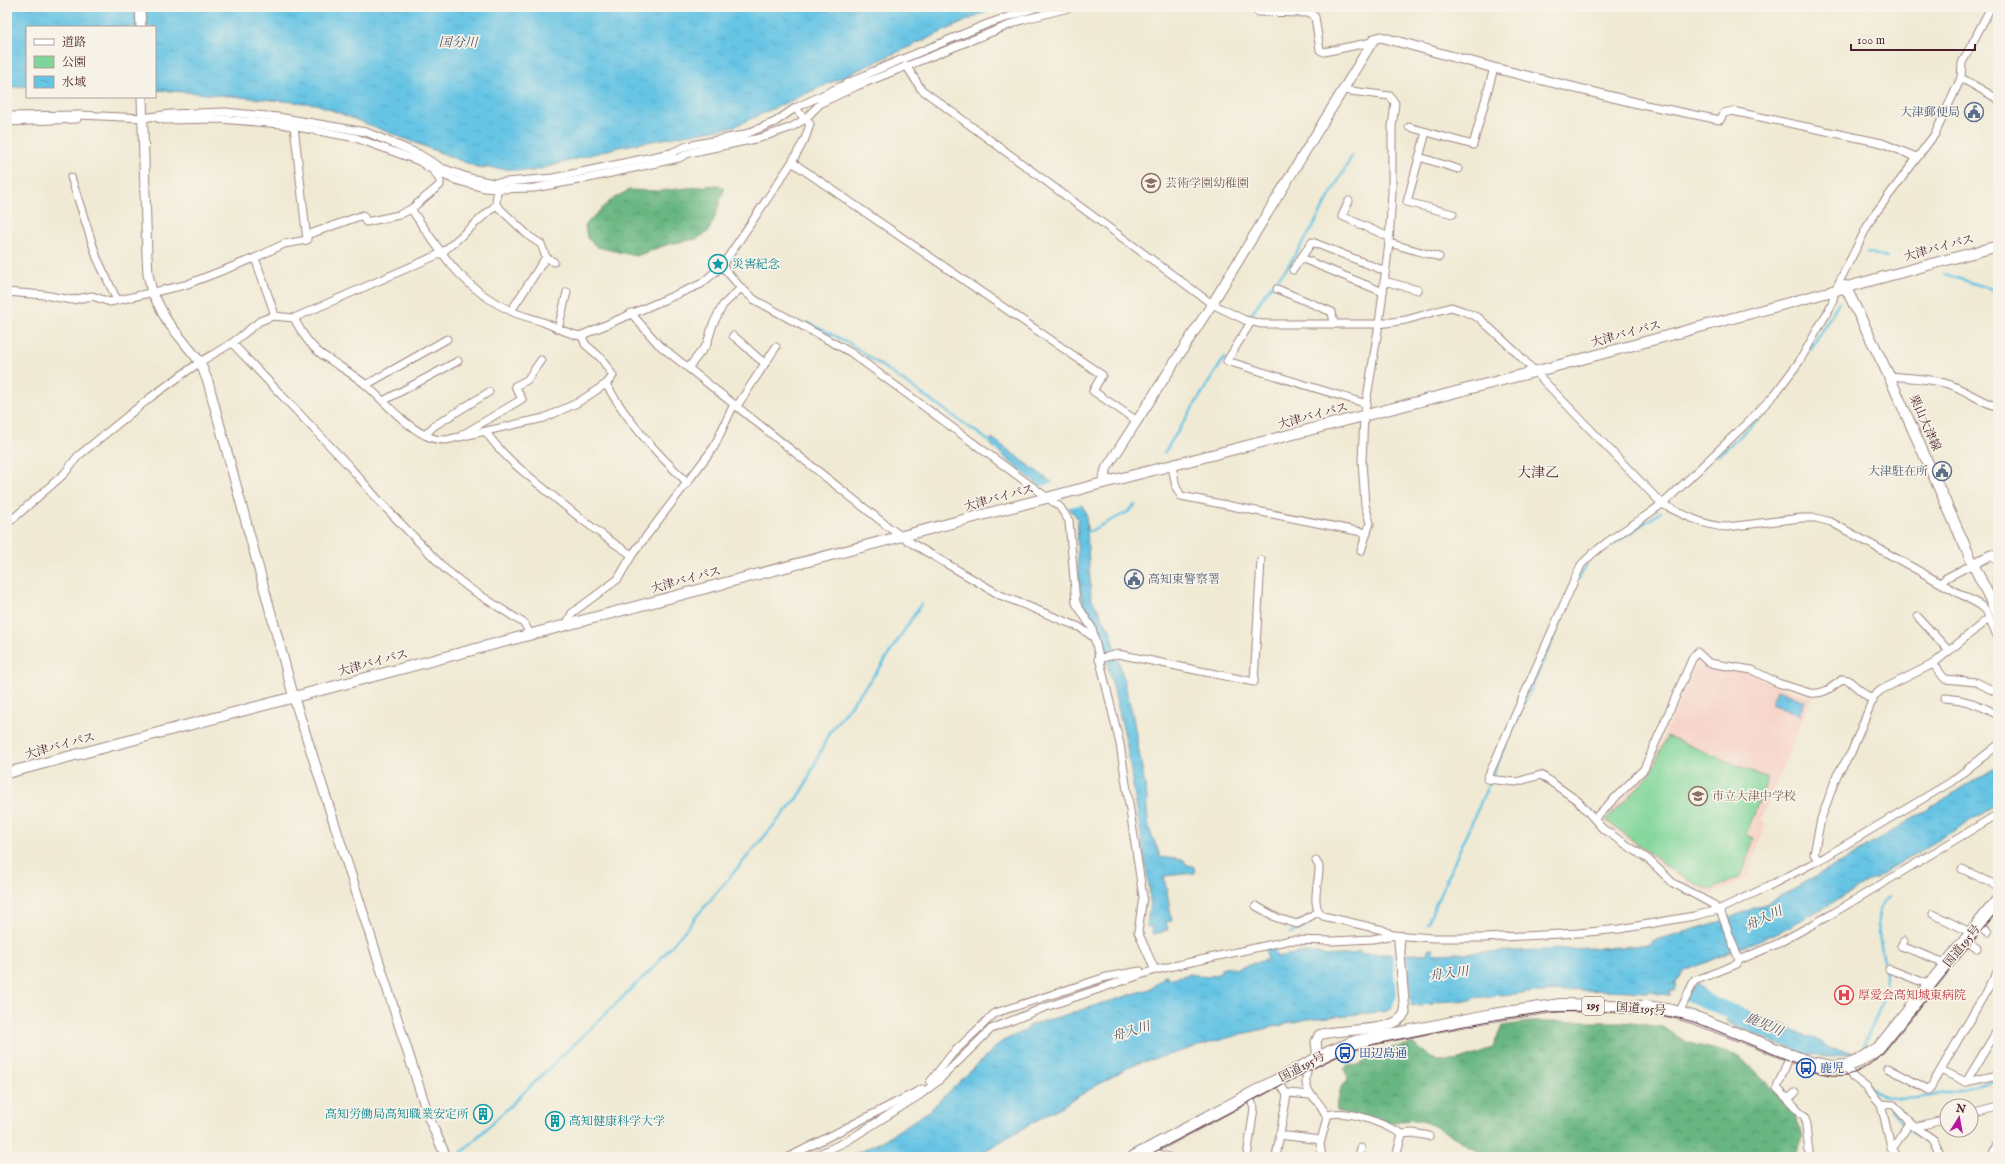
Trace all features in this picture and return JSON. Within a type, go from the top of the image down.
[{"type":"highway","name":"国道195号","points":[[1140,1154],[1335,1049],[1355,1042],[1493,1015],[1561,1005],[1646,1007],[1678,1013],[1699,1019],[1790,1055],[1821,1065],[1832,1067],[1846,1066],[1865,1058],[1879,1048],[1930,985],[1976,933],[1998,900]]},
{"type":"main road","name":"大津バイパス","points":[[8,772],[294,698],[530,634],[903,537],[1103,483],[1534,372],[1790,304],[1845,286],[1998,246]]},
{"type":"main road","name":"栗山大津線","points":[[1845,286],[1889,376],[1973,564],[1993,616]]},
{"type":"main road","points":[[1994,1157],[1998,1147]]},
{"type":"street","points":[[140,7],[141,26]]},
{"type":"street","points":[[7,116],[103,116],[143,114],[153,117],[170,114],[225,112],[366,132],[420,154],[442,168],[470,178],[493,183],[553,178],[671,154],[687,146],[744,135],[775,122],[795,108],[939,43],[1038,7]]},
{"type":"street","points":[[281,121],[294,126],[356,138],[419,160],[434,171],[460,182],[484,188],[534,188],[672,160],[689,153],[760,138],[792,127],[805,119],[821,103],[906,65],[1022,20],[1072,7]]},
{"type":"street","points":[[1256,7],[1258,12],[1311,13],[1315,17],[1320,50],[1324,52],[1372,42]]},
{"type":"street","points":[[1678,1013],[1694,981],[1737,964],[1738,959],[1719,912],[1712,904],[1674,883],[1649,860],[1603,829],[1595,818],[1578,801],[1541,775],[1516,782],[1487,779],[1581,565],[1595,549],[1662,504],[1741,429],[1775,394],[1806,349],[1832,304],[1835,290],[1871,219],[1916,157],[1935,134],[1962,78],[1962,63],[1991,7]]},
{"type":"street","points":[[1103,483],[1106,469],[1212,304],[1374,39],[1381,37],[1494,68],[1641,104],[1720,120],[1724,113],[1732,111],[1882,142],[1916,157]]},
{"type":"street","points":[[906,65],[921,90],[1212,304],[1251,322],[1262,324],[1379,324],[1406,320],[1451,307],[1464,311],[1478,318],[1517,354],[1614,452],[1654,498],[1662,504],[1680,513],[1716,527],[1801,518],[1816,518],[1832,522],[1980,605],[1993,616],[1998,638]]},
{"type":"street","points":[[1409,127],[1473,145],[1494,68]]},
{"type":"street","points":[[1962,78],[1998,99]]},
{"type":"street","points":[[1343,90],[1390,96],[1395,102],[1392,127],[1389,240],[1379,324],[1364,416],[1362,461],[1365,506],[1370,523],[1361,551]]},
{"type":"street","points":[[142,98],[147,256],[148,274],[152,292],[167,321],[200,362],[208,382],[294,698],[430,1118],[446,1157]]},
{"type":"street","points":[[412,209],[450,265],[468,285],[491,301],[511,311],[567,333],[582,336],[631,313],[701,284],[722,266],[806,139],[810,124],[795,108]]},
{"type":"street","points":[[7,122],[63,121],[103,116]]},
{"type":"street","points":[[7,292],[72,300],[92,296],[110,302],[185,285],[255,258],[284,244],[307,240],[294,126]]},
{"type":"street","points":[[1426,132],[1407,202],[1453,214]]},
{"type":"street","points":[[1419,158],[1458,169]]},
{"type":"street","points":[[792,162],[1102,375],[1093,391],[1137,422]]},
{"type":"street","points":[[307,235],[363,215],[366,222],[399,215],[412,209],[440,185],[440,181],[434,171]]},
{"type":"street","points":[[71,177],[97,258],[117,300]]},
{"type":"street","points":[[7,524],[64,474],[78,456],[151,397],[200,362],[232,343],[260,321],[273,316],[294,318],[442,253],[496,205],[497,189]]},
{"type":"street","points":[[1349,201],[1342,216],[1389,240],[1439,257]]},
{"type":"street","points":[[496,205],[517,225],[541,244],[546,257],[554,262]]},
{"type":"street","points":[[1293,270],[1312,242],[1385,271]]},
{"type":"street","points":[[511,311],[546,257]]},
{"type":"street","points":[[255,258],[274,312],[273,316]]},
{"type":"street","points":[[1301,258],[1383,292]]},
{"type":"street","points":[[722,266],[741,288],[755,300],[850,352],[1049,498],[1060,507],[1069,521],[1076,603],[1092,628],[1093,637],[1101,658],[1120,744],[1143,897],[1138,932],[1155,970]]},
{"type":"street","points":[[1384,281],[1418,290]]},
{"type":"street","points":[[689,367],[707,344],[713,324],[723,305],[741,288]]},
{"type":"street","points":[[1277,289],[1332,312],[1334,324]]},
{"type":"street","points":[[558,329],[567,292]]},
{"type":"street","points":[[631,313],[658,344],[903,537],[1000,595],[1079,627],[1093,637]]},
{"type":"street","points":[[294,318],[300,330],[325,357],[366,385],[424,435],[436,439],[446,440],[544,418],[558,413],[606,384],[613,376],[601,358],[585,344],[582,336]]},
{"type":"street","points":[[1251,322],[1227,361],[1367,404]]},
{"type":"street","points":[[733,336],[741,341],[750,353],[765,363]]},
{"type":"street","points":[[366,385],[447,339]]},
{"type":"street","points":[[232,343],[349,466],[380,503],[445,569],[469,588],[525,624],[530,634]]},
{"type":"street","points":[[566,625],[572,613],[618,579],[632,555],[714,447],[735,405],[776,347]]},
{"type":"street","points":[[460,436],[522,399],[515,386],[527,380],[540,360]]},
{"type":"street","points":[[383,401],[458,361]]},
{"type":"street","points":[[1889,376],[1941,382],[1953,386],[1983,402],[1998,407]]},
{"type":"street","points":[[606,384],[619,406],[655,452],[688,483]]},
{"type":"street","points":[[424,435],[434,426],[490,392]]},
{"type":"street","points":[[486,432],[498,450],[538,484],[575,515],[632,555]]},
{"type":"street","points":[[1172,466],[1176,487],[1181,496],[1367,533]]},
{"type":"street","points":[[1941,583],[1946,578],[1987,555],[1991,554],[1998,560]]},
{"type":"street","points":[[1101,658],[1118,654],[1254,682],[1261,560]]},
{"type":"street","points":[[1998,576],[1998,587]]},
{"type":"street","points":[[1818,860],[1814,854],[1821,819],[1837,775],[1851,753],[1874,696],[1881,690],[1933,664],[1993,616]]},
{"type":"street","points":[[1918,617],[1948,651]]},
{"type":"street","points":[[1595,818],[1644,769],[1696,652],[1709,663],[1752,670],[1778,683],[1815,694],[1828,691],[1843,679],[1848,680],[1873,701]]},
{"type":"street","points":[[1933,664],[1945,679],[1976,682],[1998,693]]},
{"type":"street","points":[[1945,698],[1981,705],[1998,715]]},
{"type":"street","points":[[790,1157],[844,1131],[897,1100],[919,1091],[935,1078],[952,1054],[995,1013],[1106,976],[1155,970],[1291,940],[1333,941],[1396,938],[1484,938],[1578,933],[1620,929],[1719,912],[1818,860],[1951,782],[1998,745]]},
{"type":"street","points":[[1738,959],[1777,944],[1830,915],[1998,814]]},
{"type":"street","points":[[1316,861],[1319,866],[1315,902],[1318,912],[1323,916],[1383,930],[1396,938]]},
{"type":"street","points":[[1962,869],[1998,886]]},
{"type":"street","points":[[1256,906],[1277,918],[1297,924],[1318,912]]},
{"type":"street","points":[[1933,914],[1976,933],[1977,948]]},
{"type":"street","points":[[1309,1095],[1305,1082],[1314,1061],[1316,1042],[1319,1035],[1390,1025],[1400,1020],[1405,1013],[1396,938]]},
{"type":"street","points":[[1904,941],[1901,946],[1948,964]]},
{"type":"street","points":[[1889,969],[1930,985]]},
{"type":"street","points":[[813,1157],[847,1141],[920,1095],[937,1082],[991,1029],[1043,1008],[1155,970]]},
{"type":"street","points":[[1888,1068],[1929,1090],[1998,971]]},
{"type":"street","points":[[1966,1082],[1980,1066],[1998,1029]]},
{"type":"street","points":[[1790,1055],[1777,1088],[1805,1117],[1809,1152]]},
{"type":"street","points":[[1846,1066],[1853,1077],[1866,1087],[1881,1104],[1892,1148],[1898,1157]]},
{"type":"street","points":[[1941,1070],[1966,1082],[1998,1075]]},
{"type":"street","points":[[1276,1157],[1287,1094],[1278,1080]]},
{"type":"street","points":[[1788,1099],[1795,1093]]},
{"type":"street","points":[[1287,1094],[1309,1095],[1317,1101],[1326,1116],[1327,1122],[1321,1140],[1322,1157]]},
{"type":"street","points":[[1247,1157],[1254,1108],[1249,1096]]},
{"type":"street","points":[[1881,1104],[1894,1105],[1912,1125],[1932,1137],[1942,1157]]},
{"type":"street","points":[[1979,1112],[1998,1107]]},
{"type":"street","points":[[1326,1116],[1347,1115],[1373,1120],[1402,1134],[1413,1133],[1429,1136]]},
{"type":"street","points":[[1892,1148],[1912,1125],[1939,1120]]},
{"type":"street","points":[[1396,1157],[1402,1134]]},
{"type":"street","points":[[1279,1135],[1321,1140]]},
{"type":"street","points":[[1359,1157],[1361,1148]]},
{"type":"street","points":[[1140,1154],[1169,1157]]},
{"type":"street","points":[[1994,1157],[1998,1156]]},
{"type":"shaded area","name":"市立大津中学校","points":[[1698,659],[1708,665],[1748,672],[1776,686],[1812,697],[1761,820],[1766,822],[1747,880],[1711,895],[1672,874],[1604,821],[1604,818],[1647,773]]},
{"type":"green space","points":[[718,185],[724,189],[715,217],[708,232],[696,239],[669,244],[636,256],[597,247],[587,238],[585,225],[611,200],[629,190],[658,191]]},
{"type":"green space","points":[[1667,736],[1768,778],[1746,835],[1754,838],[1741,877],[1710,890],[1677,874],[1606,820],[1650,775]]},
{"type":"green space","points":[[1530,1022],[1622,1022],[1663,1027],[1686,1042],[1739,1056],[1787,1103],[1803,1135],[1794,1157],[1487,1157],[1451,1135],[1422,1120],[1399,1121],[1389,1124],[1336,1111],[1340,1091],[1348,1077],[1344,1069],[1347,1066],[1358,1065],[1381,1050],[1413,1044],[1437,1061],[1457,1061],[1492,1049],[1502,1026]]},
{"type":"water","name":"国分川","points":[[7,7],[997,7],[735,126],[619,147],[532,171],[477,167],[316,104],[156,90],[156,26],[26,26],[26,86],[7,88]]},
{"type":"water","points":[[992,438],[1081,504],[1086,512],[1091,598],[1111,632],[1132,712],[1147,797],[1148,818],[1151,835],[1160,857],[1184,860],[1186,864],[1194,867],[1195,873],[1164,876],[1172,921],[1166,922],[1168,930],[1163,930],[1163,932],[1153,934],[1151,926],[1147,927],[1150,900],[1149,887],[1126,740],[1100,633],[1085,609],[1081,596],[1077,541],[1078,519],[1069,508],[1016,467],[989,443]]},
{"type":"water","points":[[1777,690],[1805,701],[1799,715],[1771,704]]},
{"type":"water","name":"舟入川","points":[[1998,766],[1998,804],[1850,893],[1781,931],[1685,971],[1675,983],[1673,983],[1676,985],[1674,990],[1669,990],[1670,995],[1658,994],[1649,990],[1648,992],[1583,990],[1539,992],[1474,998],[1473,1000],[1434,1002],[1433,1004],[1392,1007],[1387,1011],[1308,1019],[1238,1035],[1132,1065],[974,1157],[849,1157],[882,1141],[929,1111],[1001,1042],[1027,1030],[1028,1026],[1153,988],[1157,982],[1163,980],[1163,977],[1167,975],[1168,979],[1190,974],[1208,977],[1220,973],[1221,969],[1229,967],[1236,969],[1268,959],[1265,949],[1274,948],[1277,957],[1300,953],[1318,953],[1326,956],[1352,954],[1359,951],[1363,954],[1427,954],[1428,949],[1433,949],[1434,954],[1621,947],[1650,944],[1652,941],[1722,921],[1769,902],[1839,864]]},
{"type":"water","points":[[1698,984],[1707,994],[1719,1000],[1816,1039],[1827,1048],[1853,1053],[1838,1057],[1822,1057],[1788,1049],[1772,1042],[1726,1021],[1729,1011],[1700,997],[1697,1005],[1689,997],[1692,987]]},
{"type":"pier","points":[[1053,483],[1083,504],[1066,508],[1039,487]]},
{"type":"pier","points":[[1392,951],[1406,952],[1411,1009],[1391,1010],[1396,997]]},
{"type":"waterway","points":[[1250,316],[1266,292],[1286,269],[1311,230],[1352,156]]},
{"type":"waterway","points":[[1867,252],[1887,258]]},
{"type":"waterway","points":[[1944,274],[1998,291]]},
{"type":"waterway","points":[[1810,350],[1839,302]]},
{"type":"waterway","points":[[807,322],[849,343],[992,443]]},
{"type":"waterway","points":[[1164,453],[1225,357]]},
{"type":"waterway","points":[[1717,456],[1739,437],[1770,406],[1797,371]]},
{"type":"waterway","points":[[1086,533],[1128,512],[1135,505]]},
{"type":"waterway","points":[[1598,554],[1661,512]]},
{"type":"waterway","points":[[1579,579],[1587,564]]},
{"type":"waterway","points":[[457,1157],[651,970],[802,792],[829,733],[882,665],[921,604]]},
{"type":"waterway","points":[[1427,924],[1565,611]]},
{"type":"waterway","points":[[1860,1051],[1877,1015],[1885,986],[1886,976],[1878,923],[1882,904],[1889,897]]},
{"type":"waterway","points":[[1290,933],[1304,928],[1310,922]]},
{"type":"waterway","name":"鹿児川","points":[[1690,994],[1741,1016]]},
{"type":"waterway","points":[[1861,1078],[1883,1095],[1893,1098],[1907,1099],[1956,1091],[1998,1080]]},
{"type":"waterway","points":[[1891,1110],[1908,1129],[1930,1142],[1937,1157]]},
{"type":"tram line","points":[[1145,1157],[1321,1064],[1345,1053],[1375,1044],[1494,1020],[1547,1012],[1591,1011],[1650,1013],[1683,1019],[1700,1024],[1820,1073],[1839,1076],[1854,1073],[1861,1070],[1882,1053],[1998,910]]},
{"type":"place","name":"大津郵便局","points":[[1974,112]]},
{"type":"place","name":"芸術学園幼稚園","points":[[1151,183]]},
{"type":"place","name":"災害紀念","points":[[718,264]]},
{"type":"place","name":"大津駐在所","points":[[1942,471]]},
{"type":"place","name":"高知東警察署","points":[[1134,579]]},
{"type":"place","name":"市立大津中学校","points":[[1698,796]]},
{"type":"place","name":"厚愛会高知城東病院","points":[[1844,995]]},
{"type":"place","name":"田辺島通","points":[[1345,1053]]},
{"type":"place","name":"鹿児","points":[[1806,1068]]},
{"type":"place","name":"高知労働局高知職業安定所","points":[[483,1114]]},
{"type":"place","name":"高知健康科学大学","points":[[555,1121]]},
{"type":"district","name":"大津乙","points":[[1538,473]]}]
